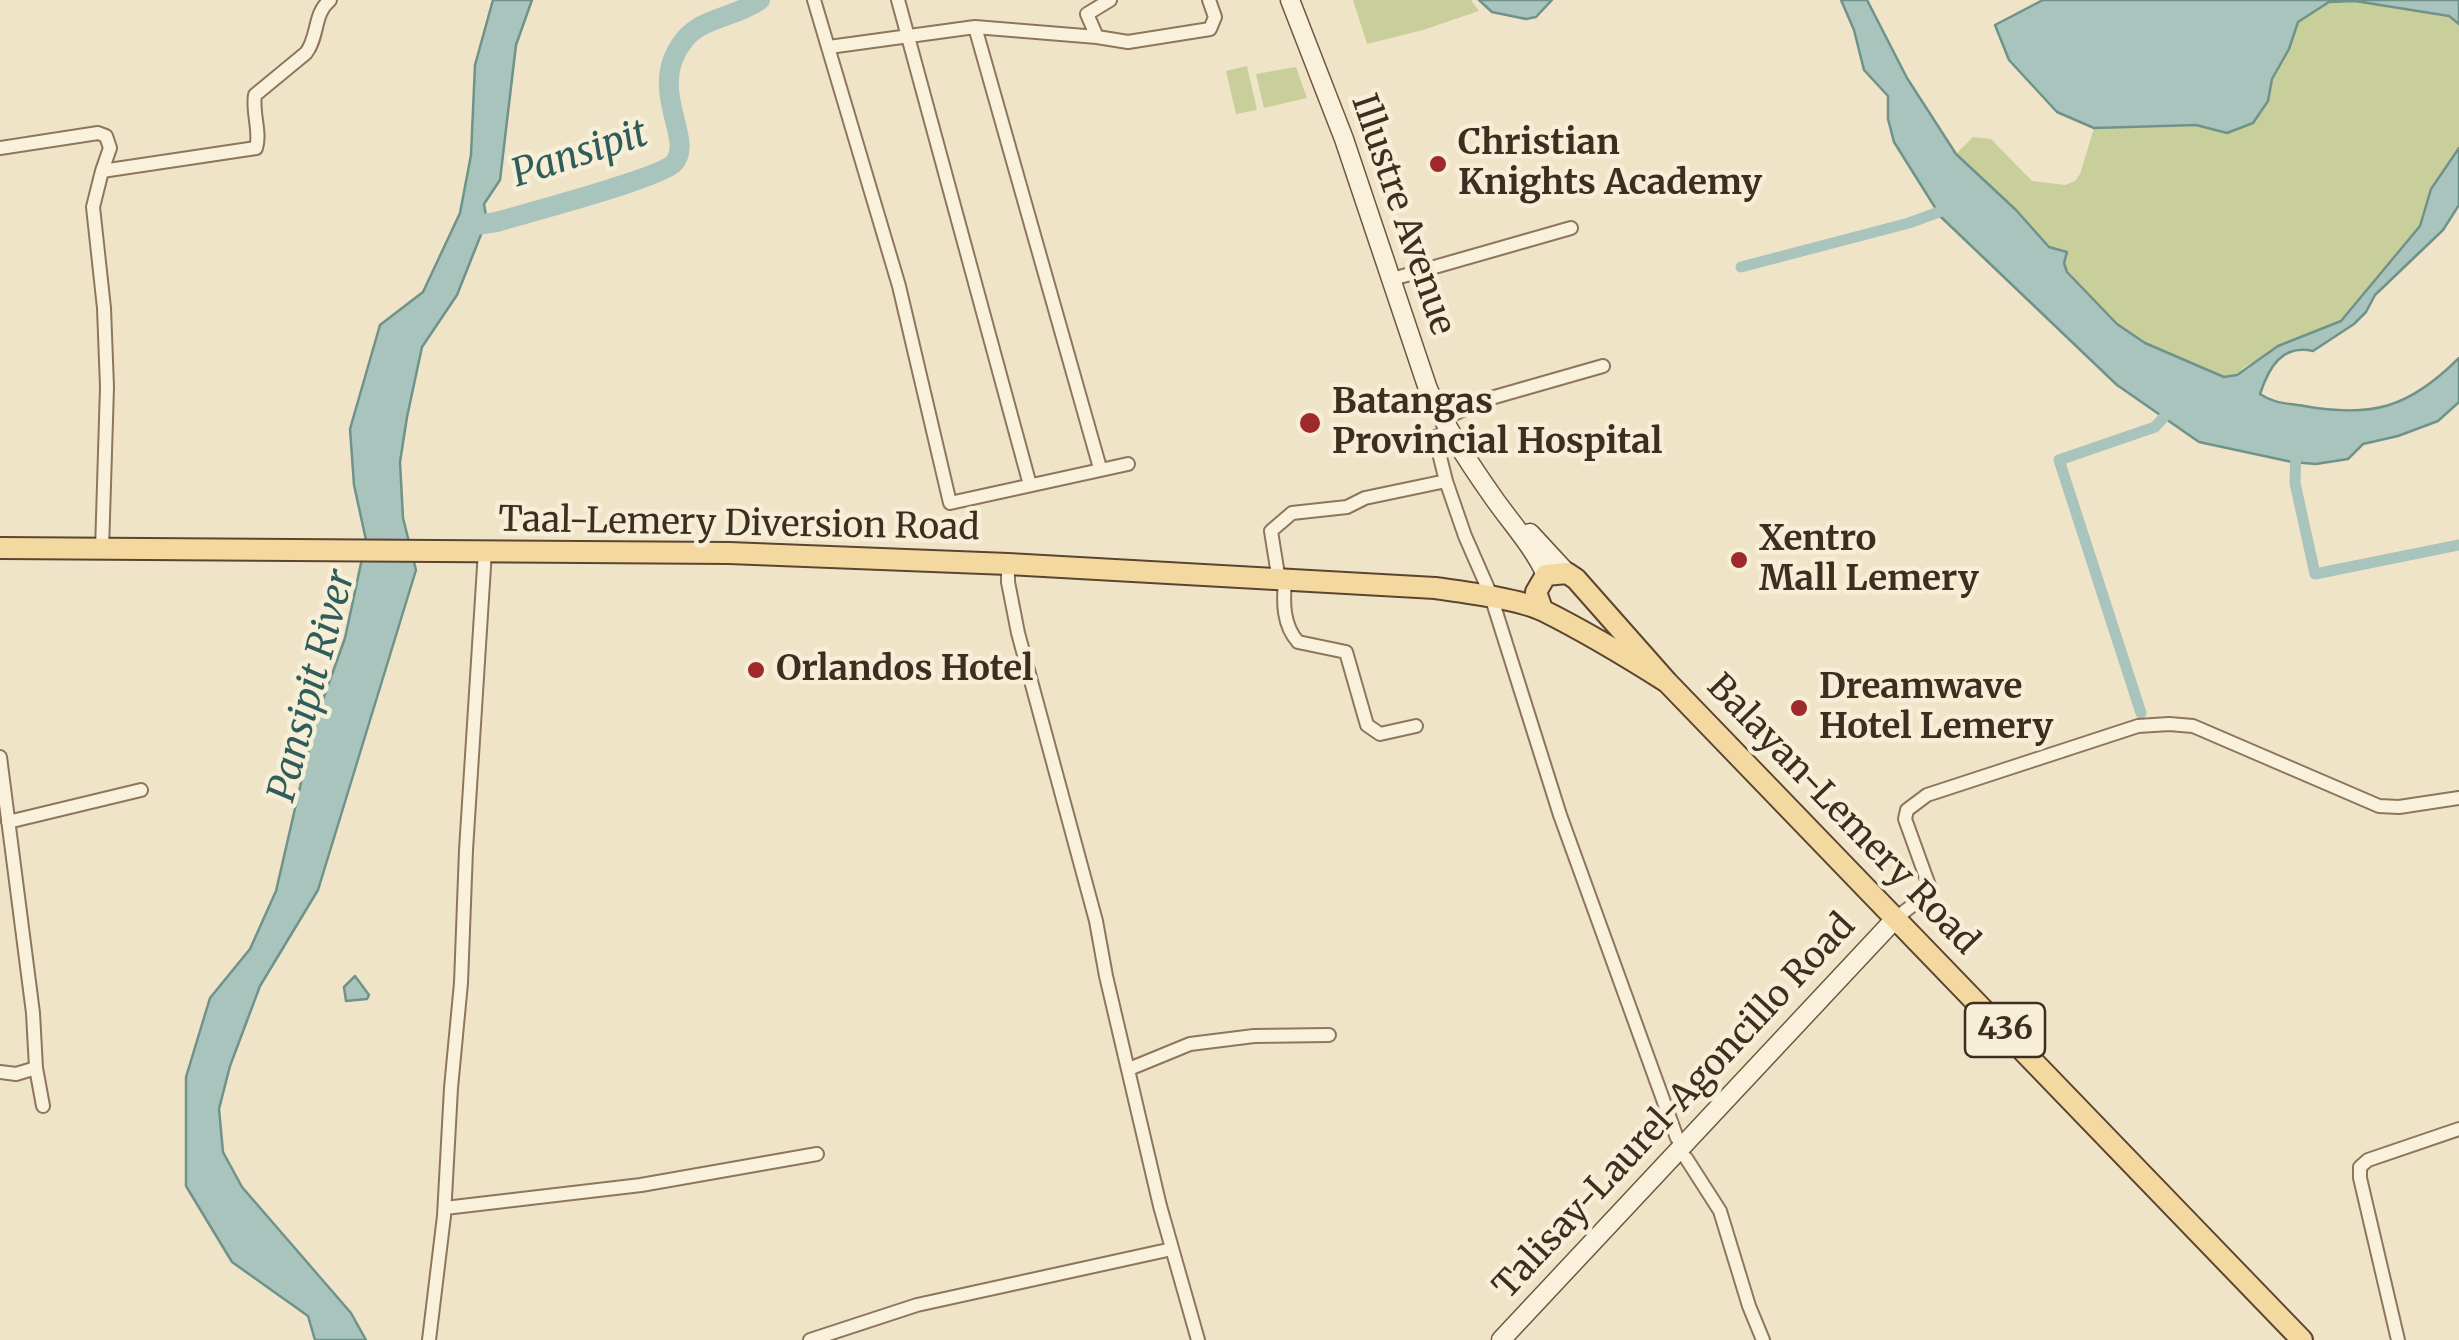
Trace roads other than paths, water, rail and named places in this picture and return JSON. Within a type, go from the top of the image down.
[{"type":"main road","name":"Illustre Avenue","points":[[1290,0],[1344,139],[1418,365],[1447,425],[1493,497],[1554,555],[1555,592]]},
{"type":"main road","name":"Taal-Lemery Diversion Road","points":[[0,548],[730,552],[1377,584],[1486,594],[1555,592]]},
{"type":"main road","name":"Balayan-Lemery Road","points":[[1555,592],[1667,682],[2302,1340]]},
{"type":"main road","name":"Balayan-Lemery Road","points":[[1555,592],[1667,682]]},
{"type":"main road","name":"Talisay-Laurel-Agoncillo Road","points":[[1501,1340],[1896,918]]},
{"type":"street","points":[[102,171],[256,148],[252,112],[255,95],[306,52],[312,44],[318,14],[330,0]]},
{"type":"street","points":[[814,0],[899,286],[950,503],[1128,464]]},
{"type":"street","points":[[898,0],[1030,485]]},
{"type":"street","points":[[1080,0],[1097,37]]},
{"type":"street","points":[[1087,14],[1110,0]]},
{"type":"street","points":[[829,47],[975,27],[1128,42],[1210,29],[1214,17],[1209,0]]},
{"type":"street","points":[[975,27],[1100,468]]},
{"type":"street","points":[[0,148],[98,133],[106,136],[110,148],[92,207],[104,308],[107,387],[102,550]]},
{"type":"street","points":[[1389,280],[1571,228]]},
{"type":"street","points":[[1603,366],[1484,400],[1436,437],[1464,536],[1677,1138]]},
{"type":"street","points":[[1416,726],[1380,734],[1366,724],[1346,652],[1298,642],[1293,637],[1271,531],[1292,513],[1347,506],[1365,498],[1446,482]]},
{"type":"street","points":[[429,1340],[445,1208],[485,551]]},
{"type":"street","points":[[1008,564],[1018,633],[1096,921],[1172,1249],[1198,1340]]},
{"type":"street","points":[[1896,918],[1932,891],[1905,819],[1907,810],[1927,795],[2138,726],[2193,726],[2379,806],[2399,808],[2459,798]]},
{"type":"street","points":[[0,757],[43,1106]]},
{"type":"street","points":[[8,822],[141,790]]},
{"type":"street","points":[[1129,1070],[1190,1044],[1254,1036],[1328,1035]]},
{"type":"street","points":[[0,1072],[16,1074],[36,1068]]},
{"type":"street","points":[[2398,1340],[2360,1167],[2368,1160],[2459,1129]]},
{"type":"street","points":[[445,1208],[641,1185],[817,1154]]},
{"type":"street","points":[[1686,1158],[1720,1210],[1763,1340]]},
{"type":"street","points":[[810,1340],[918,1306],[1172,1249]]},
{"type":"water","points":[[493,0],[532,0],[516,45],[500,180],[484,204],[494,230],[482,232],[457,295],[422,347],[407,417],[400,462],[403,518],[416,570],[318,890],[260,986],[230,1066],[219,1109],[223,1152],[242,1187],[351,1313],[366,1340],[315,1340],[308,1316],[232,1262],[186,1186],[186,1077],[210,998],[250,949],[276,891],[315,722],[345,638],[366,540],[354,485],[350,429],[380,325],[423,292],[460,213],[471,155],[475,65]]},
{"type":"water","points":[[1479,0],[1552,0],[1536,17],[1526,19],[1492,12]]},
{"type":"water","points":[[1841,0],[1867,0],[1907,78],[1956,154],[2049,247],[2067,252],[2067,272],[2117,324],[2145,343],[2224,377],[2237,375],[2278,346],[2341,321],[2420,226],[2431,189],[2459,148],[2459,205],[2443,230],[2375,295],[2354,324],[2313,351],[2293,351],[2278,360],[2260,394],[2281,403],[2350,411],[2370,409],[2406,398],[2459,358],[2459,402],[2438,421],[2363,444],[2348,459],[2316,464],[2199,442],[2117,385],[1941,217],[1894,142],[1888,96],[1864,70]]},
{"type":"water","points":[[2043,0],[2459,0],[2459,24],[2449,16],[2355,1],[2329,2],[2298,22],[2289,49],[2272,79],[2268,101],[2253,123],[2227,133],[2196,125],[2094,128],[2057,112],[2009,60],[1995,25]]},
{"type":"water","points":[[355,976],[369,995],[367,999],[346,1001],[344,987]]},
{"type":"waterway","name":"Pansipit","points":[[476,225],[620,186],[674,163],[679,153],[669,94],[674,58],[692,32],[760,0]]},
{"type":"waterway","points":[[1741,267],[1909,223],[1950,208]]},
{"type":"waterway","points":[[2141,713],[2059,460],[2155,427],[2174,406]]},
{"type":"waterway","points":[[2296,447],[2295,483],[2315,574],[2459,545]]},
{"type":"place","name":"Christian Knights Academy","points":[[1438,164]]},
{"type":"place","name":"Batangas Provincial Hospital","points":[[1310,423]]},
{"type":"place","name":"Xentro Mall Lemery","points":[[1739,560]]},
{"type":"place","name":"Orlandos Hotel","points":[[756,670]]},
{"type":"place","name":"Dreamwave Hotel Lemery","points":[[1799,708]]},
{"type":"water label","name":"Pansipit River","points":[[313,686]]}]
